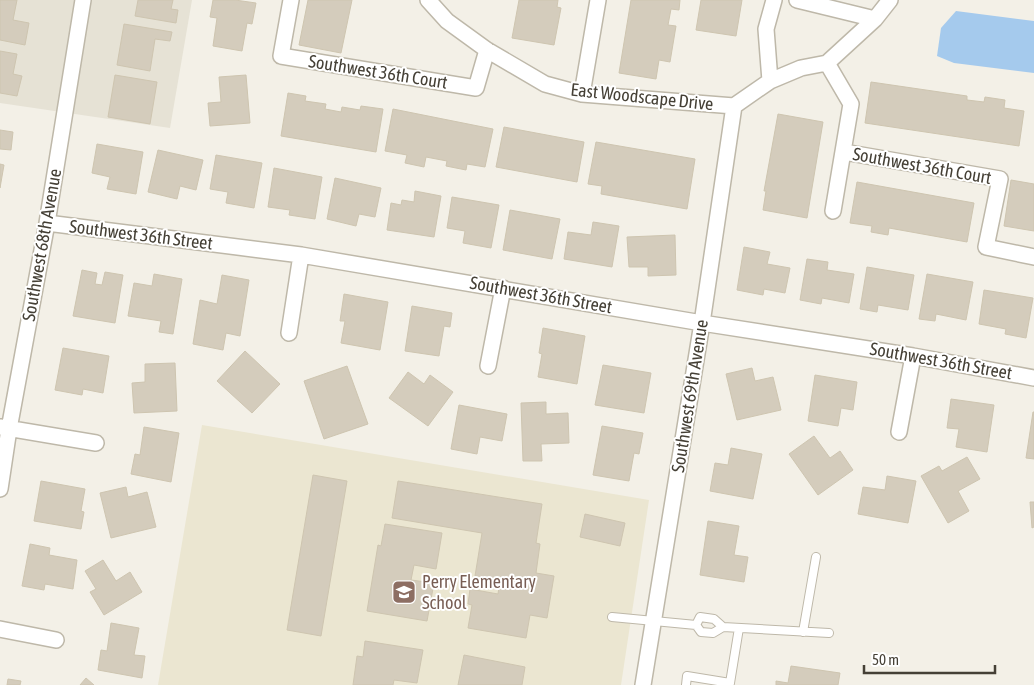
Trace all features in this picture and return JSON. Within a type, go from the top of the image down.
[{"type":"street","name":"Southwest 68th Avenue","points":[[0,489],[4,428],[47,222],[83,0]]},
{"type":"street","name":"Southwest 36th Court","points":[[291,0],[281,56],[476,88],[487,50]]},
{"type":"street","name":"East Woodscape Drive","points":[[428,0],[447,20],[487,50],[545,84],[582,94],[734,106]]},
{"type":"street","points":[[582,94],[598,0]]},
{"type":"street","points":[[770,80],[766,29],[774,0]]},
{"type":"street","points":[[797,0],[875,19]]},
{"type":"street","points":[[734,106],[770,80],[801,68],[827,63],[875,19],[890,0]]},
{"type":"street","points":[[827,63],[851,104],[833,210]]},
{"type":"street","name":"Southwest 69th Avenue","points":[[643,685],[702,323],[734,106]]},
{"type":"street","name":"Southwest 36th Court","points":[[844,152],[1000,180],[986,247],[1034,256]]},
{"type":"street","name":"Southwest 36th Street","points":[[47,222],[300,255],[702,323],[913,356],[1034,378]]},
{"type":"street","points":[[289,333],[300,255]]},
{"type":"street","points":[[488,366],[503,288]]},
{"type":"street","points":[[898,432],[913,356]]},
{"type":"street","points":[[4,428],[96,443]]},
{"type":"street","points":[[0,629],[56,640]]},
{"type":"lane","points":[[803,632],[816,557]]},
{"type":"lane","points":[[612,617],[696,626],[701,632],[713,633],[723,627],[829,633]]},
{"type":"lane","points":[[696,626],[700,617],[714,619],[723,627]]},
{"type":"lane","points":[[686,685],[687,676],[719,683],[730,683],[739,628]]},
{"type":"shaded area","points":[[0,0],[192,0],[170,128],[0,103]]},
{"type":"shaded area","name":"Perry Elementary School","points":[[202,425],[649,500],[621,685],[158,685]]},
{"type":"water","points":[[956,11],[1034,21],[1034,73],[954,63],[937,56],[941,28]]},
{"type":"building","points":[[0,0],[17,0],[13,20],[29,23],[25,45],[0,40]]},
{"type":"building","points":[[138,0],[173,0],[171,9],[178,10],[176,23],[135,16]]},
{"type":"building","points":[[213,0],[235,0],[256,3],[252,24],[247,23],[242,51],[213,46],[217,18],[210,17]]},
{"type":"building","points":[[308,0],[352,0],[341,53],[299,45]]},
{"type":"building","points":[[519,0],[558,0],[557,7],[561,8],[554,45],[512,38]]},
{"type":"building","points":[[631,0],[680,0],[679,10],[671,9],[668,25],[676,26],[670,62],[659,60],[656,79],[619,73]]},
{"type":"building","points":[[701,0],[742,0],[736,36],[696,30]]},
{"type":"building","points":[[124,24],[172,32],[170,41],[155,39],[150,71],[117,65]]},
{"type":"building","points":[[0,51],[17,54],[13,74],[22,76],[17,96],[0,93]]},
{"type":"building","points":[[115,75],[157,82],[150,124],[108,117]]},
{"type":"building","points":[[246,75],[250,123],[210,126],[208,103],[221,102],[219,77]]},
{"type":"building","points":[[871,82],[967,96],[967,100],[984,102],[985,97],[1005,100],[1004,108],[1024,111],[1019,146],[865,123]]},
{"type":"building","points":[[288,93],[306,96],[305,101],[326,104],[325,109],[341,112],[342,107],[360,110],[361,106],[383,109],[376,152],[281,136]]},
{"type":"building","points":[[393,109],[493,129],[485,167],[467,164],[466,170],[446,166],[447,161],[426,157],[424,167],[405,163],[407,155],[385,151]]},
{"type":"building","points":[[778,114],[823,122],[807,218],[763,210],[766,191],[764,191]]},
{"type":"building","points":[[504,127],[584,142],[577,182],[496,167]]},
{"type":"building","points":[[0,130],[13,132],[11,150],[0,149]]},
{"type":"building","points":[[596,142],[695,159],[687,209],[601,194],[602,186],[588,184]]},
{"type":"building","points":[[97,144],[143,152],[136,194],[107,189],[110,177],[92,173]]},
{"type":"building","points":[[158,150],[203,160],[196,190],[180,186],[177,199],[148,192]]},
{"type":"building","points":[[216,155],[262,163],[254,208],[226,203],[228,192],[210,189]]},
{"type":"building","points":[[0,164],[4,165],[0,188]]},
{"type":"building","points":[[274,168],[322,177],[315,219],[289,215],[290,210],[268,207]]},
{"type":"building","points":[[335,178],[381,188],[375,217],[359,214],[356,226],[327,219]]},
{"type":"building","points":[[1011,180],[1034,184],[1034,231],[1004,226]]},
{"type":"building","points":[[857,182],[974,203],[967,242],[889,228],[888,235],[871,232],[872,226],[850,223]]},
{"type":"building","points":[[415,191],[441,196],[434,237],[387,230],[391,203],[401,205],[402,200],[414,202]]},
{"type":"building","points":[[452,197],[499,205],[491,248],[463,243],[465,231],[447,228]]},
{"type":"building","points":[[510,210],[560,219],[552,259],[503,250]]},
{"type":"building","points":[[593,222],[619,226],[612,267],[564,259],[568,232],[591,235]]},
{"type":"building","points":[[675,235],[676,275],[648,276],[648,267],[629,267],[627,237]]},
{"type":"building","points":[[744,247],[770,252],[767,264],[790,268],[785,293],[764,289],[763,295],[737,290]]},
{"type":"building","points":[[807,259],[828,262],[827,270],[854,274],[849,303],[822,298],[821,304],[800,300]]},
{"type":"building","points":[[867,267],[914,275],[908,310],[878,305],[877,312],[860,309]]},
{"type":"building","points":[[82,270],[97,273],[95,284],[102,285],[105,272],[123,275],[115,323],[73,316]]},
{"type":"building","points":[[154,274],[182,279],[173,334],[159,332],[161,321],[128,316],[134,283],[152,286]]},
{"type":"building","points":[[927,274],[973,282],[966,320],[936,314],[935,321],[919,319]]},
{"type":"building","points":[[222,275],[249,280],[240,336],[226,333],[223,350],[193,344],[200,300],[217,304]]},
{"type":"building","points":[[984,290],[1033,298],[1026,338],[1005,334],[1006,329],[979,324]]},
{"type":"building","points":[[344,294],[388,302],[380,350],[341,343],[345,321],[340,321]]},
{"type":"building","points":[[412,306],[452,313],[450,327],[444,326],[439,356],[405,351]]},
{"type":"building","points":[[543,328],[585,336],[577,384],[538,377],[542,354],[539,353]]},
{"type":"building","points":[[63,348],[109,356],[103,393],[83,389],[82,395],[55,390]]},
{"type":"building","points":[[245,351],[280,384],[252,413],[217,381]]},
{"type":"building","points":[[175,363],[177,411],[134,413],[132,383],[145,382],[145,364]]},
{"type":"building","points":[[603,365],[651,373],[644,413],[595,405]]},
{"type":"building","points":[[347,366],[368,424],[324,439],[304,381]]},
{"type":"building","points":[[752,368],[755,381],[773,377],[781,410],[737,420],[726,374]]},
{"type":"building","points":[[408,372],[424,384],[430,375],[453,392],[428,426],[389,398]]},
{"type":"building","points":[[815,375],[857,382],[853,410],[841,408],[838,426],[808,421]]},
{"type":"building","points":[[951,399],[994,405],[987,452],[956,447],[959,429],[947,428]]},
{"type":"building","points":[[546,402],[546,414],[568,413],[569,443],[541,444],[542,461],[523,461],[521,403]]},
{"type":"building","points":[[459,405],[507,414],[502,441],[480,437],[477,454],[451,449]]},
{"type":"building","points":[[1034,412],[1034,459],[1026,458]]},
{"type":"building","points":[[602,426],[643,433],[639,454],[634,453],[629,481],[593,475]]},
{"type":"building","points":[[144,427],[179,433],[171,482],[131,474],[135,454],[140,455]]},
{"type":"building","points":[[814,436],[830,458],[840,451],[853,470],[818,495],[789,454]]},
{"type":"building","points":[[731,448],[762,454],[753,499],[710,491],[715,463],[728,465]]},
{"type":"building","points":[[967,457],[980,479],[958,491],[969,511],[948,523],[921,476],[939,466],[942,471]]},
{"type":"building","points":[[313,475],[347,481],[321,636],[287,630]]},
{"type":"building","points":[[887,476],[916,481],[908,523],[858,514],[863,487],[885,490]]},
{"type":"building","points":[[41,481],[85,489],[81,511],[84,512],[81,529],[34,521]]},
{"type":"building","points":[[398,481],[542,504],[536,543],[540,544],[536,573],[554,576],[547,618],[530,615],[526,638],[468,628],[472,605],[468,604],[470,589],[498,594],[500,580],[475,576],[482,533],[392,518]]},
{"type":"building","points":[[126,487],[128,497],[147,492],[156,527],[111,538],[100,493]]},
{"type":"building","points":[[1030,502],[1034,502],[1034,527],[1032,528]]},
{"type":"building","points":[[585,514],[625,523],[620,546],[580,537]]},
{"type":"building","points":[[708,521],[739,526],[734,555],[748,557],[744,582],[700,575]]},
{"type":"building","points":[[385,524],[442,533],[436,569],[414,565],[411,580],[434,583],[427,621],[367,611],[378,545],[381,546]]},
{"type":"building","points":[[30,544],[50,548],[49,555],[77,560],[73,589],[45,584],[44,590],[22,586]]},
{"type":"building","points":[[103,560],[116,581],[130,572],[142,592],[104,615],[90,592],[96,589],[85,571]]},
{"type":"building","points":[[111,623],[139,628],[134,655],[145,656],[142,678],[98,670],[101,650],[107,651]]},
{"type":"building","points":[[365,641],[423,650],[417,683],[394,680],[393,685],[353,685],[357,656],[363,657]]},
{"type":"building","points":[[464,655],[525,667],[522,685],[458,685]]},
{"type":"building","points":[[791,666],[840,673],[838,685],[776,685],[776,681],[788,683]]},
{"type":"building","points":[[86,678],[94,685],[80,685]]},
{"type":"building","points":[[8,679],[21,681],[20,685],[7,685]]},
{"type":"place","name":"Perry Elementary School","points":[[404,592]]}]
